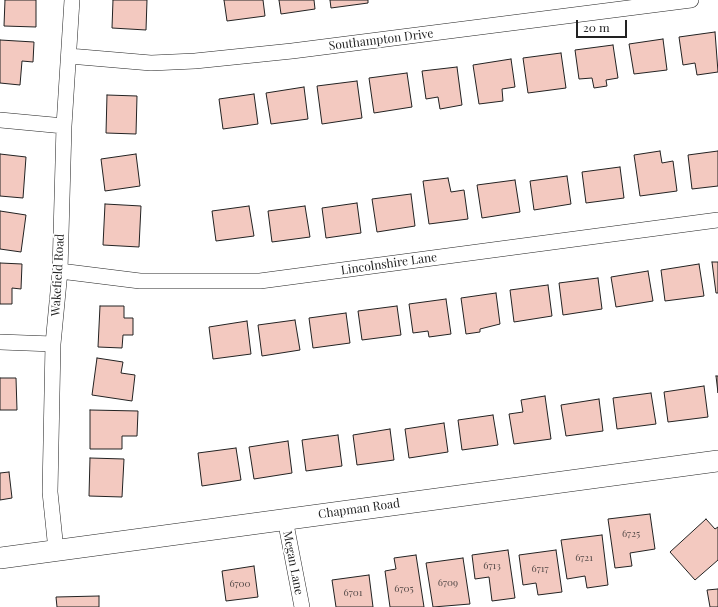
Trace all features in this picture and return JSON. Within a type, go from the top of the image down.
[{"type":"street","name":"Wakefield Road","points":[[56,550],[50,492],[53,344],[60,271],[64,126],[72,0]]},
{"type":"street","name":"Southampton Drive","points":[[69,56],[151,63],[195,61],[292,52],[691,0]]},
{"type":"street","points":[[0,120],[64,126]]},
{"type":"street","name":"Lincolnshire Lane","points":[[60,271],[140,281],[260,281],[718,220]]},
{"type":"street","points":[[0,342],[53,344]]},
{"type":"street","name":"Chapman Road","points":[[0,558],[718,461]]},
{"type":"street","name":"Megan Lane","points":[[285,519],[302,607]]},
{"type":"building","points":[[5,0],[36,0],[36,27],[4,26]]},
{"type":"building","points":[[113,0],[147,0],[146,30],[112,28]]},
{"type":"building","points":[[224,0],[263,0],[265,16],[227,21]]},
{"type":"building","points":[[279,0],[314,0],[315,9],[281,14]]},
{"type":"building","points":[[330,0],[368,0],[368,3],[331,8]]},
{"type":"building","points":[[715,32],[718,72],[697,75],[695,63],[683,65],[679,37]]},
{"type":"building","points":[[663,39],[667,70],[634,74],[629,44]]},
{"type":"building","points":[[0,40],[34,42],[33,62],[22,61],[20,85],[0,83]]},
{"type":"building","points":[[613,45],[618,78],[606,80],[607,86],[594,88],[592,78],[579,79],[575,50]]},
{"type":"building","points":[[561,53],[566,88],[528,93],[523,58]]},
{"type":"building","points":[[511,59],[515,87],[502,89],[503,101],[479,104],[473,65]]},
{"type":"building","points":[[457,67],[462,105],[440,109],[438,97],[426,99],[422,71]]},
{"type":"building","points":[[407,73],[412,107],[374,113],[369,78]]},
{"type":"building","points":[[357,81],[362,118],[322,124],[317,86]]},
{"type":"building","points":[[304,87],[308,119],[271,124],[266,93]]},
{"type":"building","points":[[254,94],[258,124],[223,129],[219,99]]},
{"type":"building","points":[[107,95],[137,96],[136,134],[106,133]]},
{"type":"building","points":[[660,151],[662,163],[673,161],[677,191],[640,196],[634,155]]},
{"type":"building","points":[[718,151],[718,186],[692,189],[688,155]]},
{"type":"building","points":[[0,154],[26,157],[23,198],[0,196]]},
{"type":"building","points":[[136,154],[140,186],[105,191],[101,159]]},
{"type":"building","points":[[620,167],[624,198],[586,203],[582,172]]},
{"type":"building","points":[[567,176],[571,204],[534,210],[530,181]]},
{"type":"building","points":[[448,178],[451,192],[464,190],[468,219],[429,224],[423,181]]},
{"type":"building","points":[[515,180],[520,212],[482,218],[477,185]]},
{"type":"building","points":[[411,194],[415,226],[377,232],[372,199]]},
{"type":"building","points":[[357,203],[361,233],[326,238],[322,208]]},
{"type":"building","points":[[105,204],[141,206],[139,247],[103,245]]},
{"type":"building","points":[[249,206],[254,236],[216,241],[212,211]]},
{"type":"building","points":[[305,206],[310,237],[272,242],[268,211]]},
{"type":"building","points":[[0,211],[26,215],[21,252],[0,249]]},
{"type":"building","points":[[712,262],[718,262],[718,293],[716,293]]},
{"type":"building","points":[[0,263],[22,264],[21,289],[12,288],[12,304],[0,304]]},
{"type":"building","points":[[699,264],[704,296],[665,301],[661,270]]},
{"type":"building","points":[[648,271],[653,301],[616,307],[611,277]]},
{"type":"building","points":[[598,278],[602,309],[563,315],[559,283]]},
{"type":"building","points":[[548,285],[552,316],[514,322],[510,290]]},
{"type":"building","points":[[496,293],[500,324],[480,329],[480,332],[466,334],[461,298]]},
{"type":"building","points":[[446,299],[451,334],[429,337],[428,331],[413,333],[409,304]]},
{"type":"building","points":[[100,306],[124,306],[124,318],[133,318],[133,335],[123,335],[122,348],[98,347]]},
{"type":"building","points":[[397,306],[401,335],[362,340],[358,311]]},
{"type":"building","points":[[346,313],[350,343],[313,348],[309,318]]},
{"type":"building","points":[[295,320],[300,350],[262,356],[258,325]]},
{"type":"building","points":[[247,321],[251,354],[213,359],[209,327]]},
{"type":"building","points":[[97,358],[123,362],[121,373],[135,375],[132,401],[92,395]]},
{"type":"building","points":[[716,376],[718,376],[718,393]]},
{"type":"building","points":[[0,378],[16,378],[17,410],[0,410]]},
{"type":"building","points":[[704,386],[708,417],[668,422],[664,392]]},
{"type":"building","points":[[651,393],[656,424],[617,429],[613,398]]},
{"type":"building","points":[[545,396],[551,439],[514,444],[509,414],[523,412],[521,400]]},
{"type":"building","points":[[599,399],[603,431],[566,436],[561,405]]},
{"type":"building","points":[[90,410],[138,411],[137,436],[122,436],[122,449],[90,449]]},
{"type":"building","points":[[493,415],[498,445],[462,450],[458,420]]},
{"type":"building","points":[[444,423],[448,452],[409,458],[405,429]]},
{"type":"building","points":[[390,429],[394,460],[357,465],[353,435]]},
{"type":"building","points":[[338,435],[342,466],[306,471],[302,440]]},
{"type":"building","points":[[288,441],[292,473],[254,479],[249,447]]},
{"type":"building","points":[[236,448],[241,480],[202,486],[198,453]]},
{"type":"building","points":[[90,458],[124,459],[122,497],[89,496]]},
{"type":"building","points":[[9,472],[12,498],[0,500],[0,473]]},
{"type":"building","points":[[650,514],[655,549],[630,553],[632,566],[615,568],[608,519]]},
{"type":"building","points":[[706,519],[715,529],[718,527],[718,560],[695,580],[670,552]]},
{"type":"building","points":[[602,535],[608,585],[587,588],[585,576],[567,579],[561,540]]},
{"type":"building","points":[[508,550],[515,598],[492,601],[489,577],[475,579],[472,555]]},
{"type":"building","points":[[556,550],[562,592],[538,595],[536,583],[523,585],[519,555]]},
{"type":"building","points":[[416,555],[424,607],[390,607],[385,571],[396,569],[394,558]]},
{"type":"building","points":[[463,558],[470,604],[433,607],[426,563]]},
{"type":"building","points":[[254,566],[258,597],[226,601],[222,571]]},
{"type":"building","points":[[369,575],[373,607],[336,607],[332,580]]},
{"type":"building","points":[[718,589],[718,607],[710,607],[707,590]]},
{"type":"building","points":[[99,596],[99,607],[57,607],[56,597]]}]
